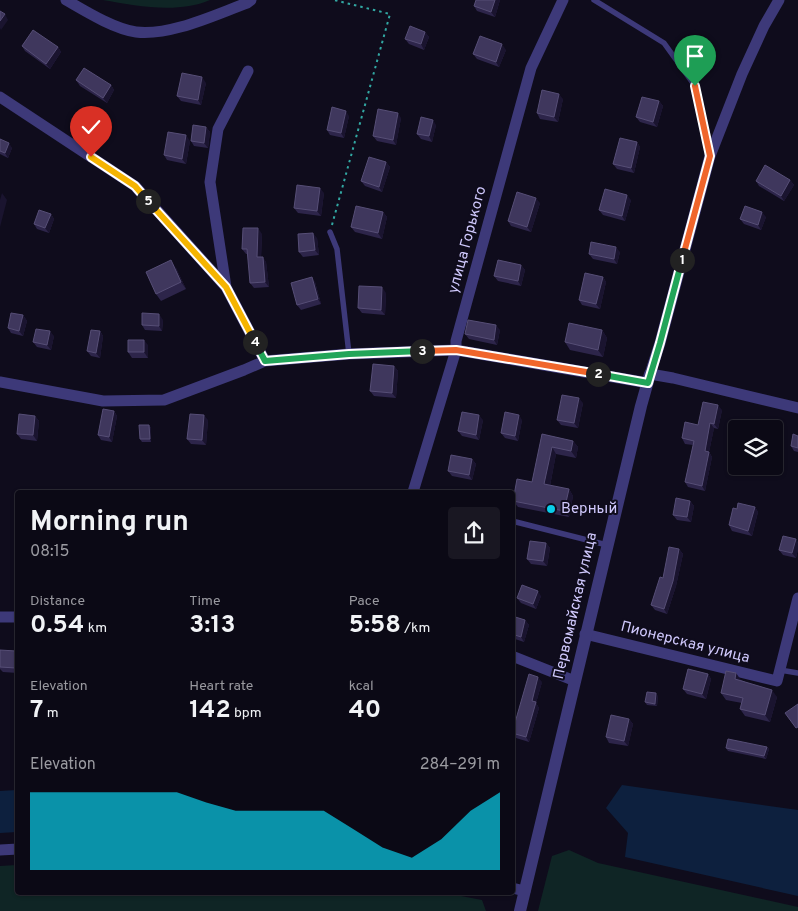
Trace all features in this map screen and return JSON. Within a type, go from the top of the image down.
[{"type":"street","points":[[66,0],[113,25],[135,32],[157,32],[188,24],[251,0]]},
{"type":"street","name":"улица Горького","points":[[414,490],[456,350],[456,341],[531,68],[563,0]]},
{"type":"street","name":"Первомайская улица","points":[[520,911],[519,890],[575,681],[649,378],[710,156],[742,74],[764,26],[779,0]]},
{"type":"street","points":[[226,287],[210,182],[218,129],[248,71]]},
{"type":"street","points":[[0,97],[135,186],[226,287],[265,361]]},
{"type":"street","points":[[0,382],[103,401],[164,400],[236,374],[265,361],[349,354],[456,350],[649,378],[673,378],[798,408]]},
{"type":"street","points":[[780,670],[798,598]]},
{"type":"street","points":[[0,617],[15,617]]},
{"type":"street","name":"Пионерская улица","points":[[585,634],[777,681],[780,670]]},
{"type":"street","points":[[515,657],[575,681]]},
{"type":"street","points":[[0,850],[15,849]]},
{"type":"lane","points":[[594,0],[664,43],[695,86],[710,156]]},
{"type":"lane","points":[[330,232],[337,249],[349,354]]},
{"type":"lane","points":[[515,522],[607,545]]},
{"type":"lane","points":[[780,670],[798,673]]},
{"type":"path","points":[[330,232],[390,14],[334,0]]},
{"type":"green space","points":[[103,0],[210,0],[184,7],[171,8]]},
{"type":"green space","points":[[569,850],[598,863],[798,907],[798,911],[538,911],[552,856]]},
{"type":"green space","points":[[15,865],[15,895],[456,895],[482,900],[486,911],[0,911],[0,866]]},
{"type":"water","points":[[622,785],[798,810],[798,896],[625,857],[628,833],[606,808]]},
{"type":"water","points":[[15,790],[15,832],[0,833],[0,791]]},
{"type":"building","points":[[476,0],[495,0],[491,12],[474,6]]},
{"type":"building","points":[[0,11],[5,14],[0,21]]},
{"type":"building","points":[[410,26],[425,32],[421,44],[405,39]]},
{"type":"building","points":[[33,30],[58,47],[46,64],[22,46]]},
{"type":"building","points":[[480,36],[502,44],[496,62],[473,54]]},
{"type":"building","points":[[84,68],[111,85],[103,98],[76,80]]},
{"type":"building","points":[[182,73],[202,77],[198,100],[177,96]]},
{"type":"building","points":[[542,90],[559,94],[554,117],[537,113]]},
{"type":"building","points":[[642,97],[659,101],[653,122],[636,117]]},
{"type":"building","points":[[332,107],[346,111],[341,133],[327,130]]},
{"type":"building","points":[[378,109],[398,113],[393,140],[373,136]]},
{"type":"building","points":[[421,117],[433,120],[429,136],[417,134]]},
{"type":"building","points":[[193,125],[206,127],[204,143],[191,141]]},
{"type":"building","points":[[168,132],[186,135],[182,159],[164,155]]},
{"type":"building","points":[[620,138],[637,142],[631,168],[613,164]]},
{"type":"building","points":[[0,139],[9,143],[5,153],[0,151]]},
{"type":"building","points":[[369,157],[386,162],[379,187],[361,181]]},
{"type":"building","points":[[765,165],[790,180],[781,196],[756,181]]},
{"type":"building","points":[[297,185],[320,188],[317,211],[294,208]]},
{"type":"building","points":[[605,189],[627,195],[622,216],[599,210]]},
{"type":"building","points":[[517,192],[536,198],[527,227],[508,221]]},
{"type":"building","points":[[356,206],[383,212],[378,233],[351,227]]},
{"type":"building","points":[[745,206],[762,212],[758,225],[740,219]]},
{"type":"building","points":[[39,210],[51,214],[45,228],[34,224]]},
{"type":"building","points":[[243,228],[258,228],[257,257],[263,257],[265,282],[250,283],[247,249],[242,249]]},
{"type":"building","points":[[313,233],[315,250],[299,252],[298,234]]},
{"type":"building","points":[[591,242],[616,247],[614,259],[589,254]]},
{"type":"building","points":[[171,260],[181,282],[156,294],[146,272]]},
{"type":"building","points":[[498,260],[521,265],[518,281],[494,276]]},
{"type":"building","points":[[585,273],[603,277],[596,304],[579,300]]},
{"type":"building","points":[[312,277],[318,299],[297,305],[291,283]]},
{"type":"building","points":[[359,286],[382,287],[381,310],[358,308]]},
{"type":"building","points":[[11,313],[23,315],[19,331],[8,328]]},
{"type":"building","points":[[142,313],[159,314],[159,326],[142,325]]},
{"type":"building","points":[[468,320],[496,325],[494,340],[465,334]]},
{"type":"building","points":[[569,323],[602,330],[598,350],[565,342]]},
{"type":"building","points":[[36,329],[50,331],[47,345],[33,342]]},
{"type":"building","points":[[91,330],[100,331],[96,353],[87,351]]},
{"type":"building","points":[[128,340],[144,340],[144,352],[128,352]]},
{"type":"building","points":[[373,364],[394,366],[392,393],[370,391]]},
{"type":"building","points":[[562,395],[579,398],[574,423],[557,420]]},
{"type":"building","points":[[703,402],[718,405],[714,424],[710,423],[705,451],[709,452],[702,486],[685,482],[694,441],[682,438],[685,422],[698,425]]},
{"type":"building","points":[[103,409],[114,411],[109,437],[98,435]]},
{"type":"building","points":[[462,412],[479,415],[476,435],[458,431]]},
{"type":"building","points":[[505,412],[519,415],[515,436],[501,433]]},
{"type":"building","points":[[19,414],[35,416],[33,435],[17,434]]},
{"type":"building","points":[[190,414],[204,415],[202,440],[187,439]]},
{"type":"building","points":[[139,425],[149,425],[150,439],[140,439]]},
{"type":"building","points":[[542,434],[573,441],[571,451],[552,447],[544,484],[569,489],[564,511],[515,501],[517,479],[532,482]]},
{"type":"building","points":[[793,434],[798,436],[798,448],[791,446]]},
{"type":"building","points":[[451,455],[472,459],[469,475],[448,471]]},
{"type":"building","points":[[676,498],[690,501],[687,517],[673,515]]},
{"type":"building","points":[[738,503],[755,507],[748,531],[729,525],[733,508],[737,509]]},
{"type":"building","points":[[783,536],[796,539],[792,553],[779,550]]},
{"type":"building","points":[[530,541],[546,543],[543,561],[527,559]]},
{"type":"building","points":[[669,547],[679,549],[673,581],[664,609],[651,605],[660,577],[663,578]]},
{"type":"building","points":[[522,585],[538,591],[533,604],[517,598]]},
{"type":"building","points":[[515,617],[525,620],[521,637],[515,635]]},
{"type":"building","points":[[0,650],[15,651],[15,668],[0,667]]},
{"type":"building","points":[[688,669],[708,674],[702,694],[683,689]]},
{"type":"building","points":[[726,671],[736,673],[735,679],[772,690],[765,715],[740,709],[743,698],[721,693]]},
{"type":"building","points":[[529,674],[538,677],[532,701],[536,702],[526,737],[515,734],[515,723]]},
{"type":"building","points":[[647,692],[656,693],[655,704],[645,702]]},
{"type":"building","points":[[798,704],[798,727],[796,728],[785,713]]},
{"type":"building","points":[[611,715],[629,719],[624,741],[606,737]]},
{"type":"building","points":[[728,739],[767,747],[764,756],[726,748]]},
{"type":"place","name":"Верный","points":[[551,509]]},
{"type":"route","points":[[91,157],[135,186],[226,287],[265,361],[349,354],[456,350],[648,383],[710,156],[695,86]]}]
